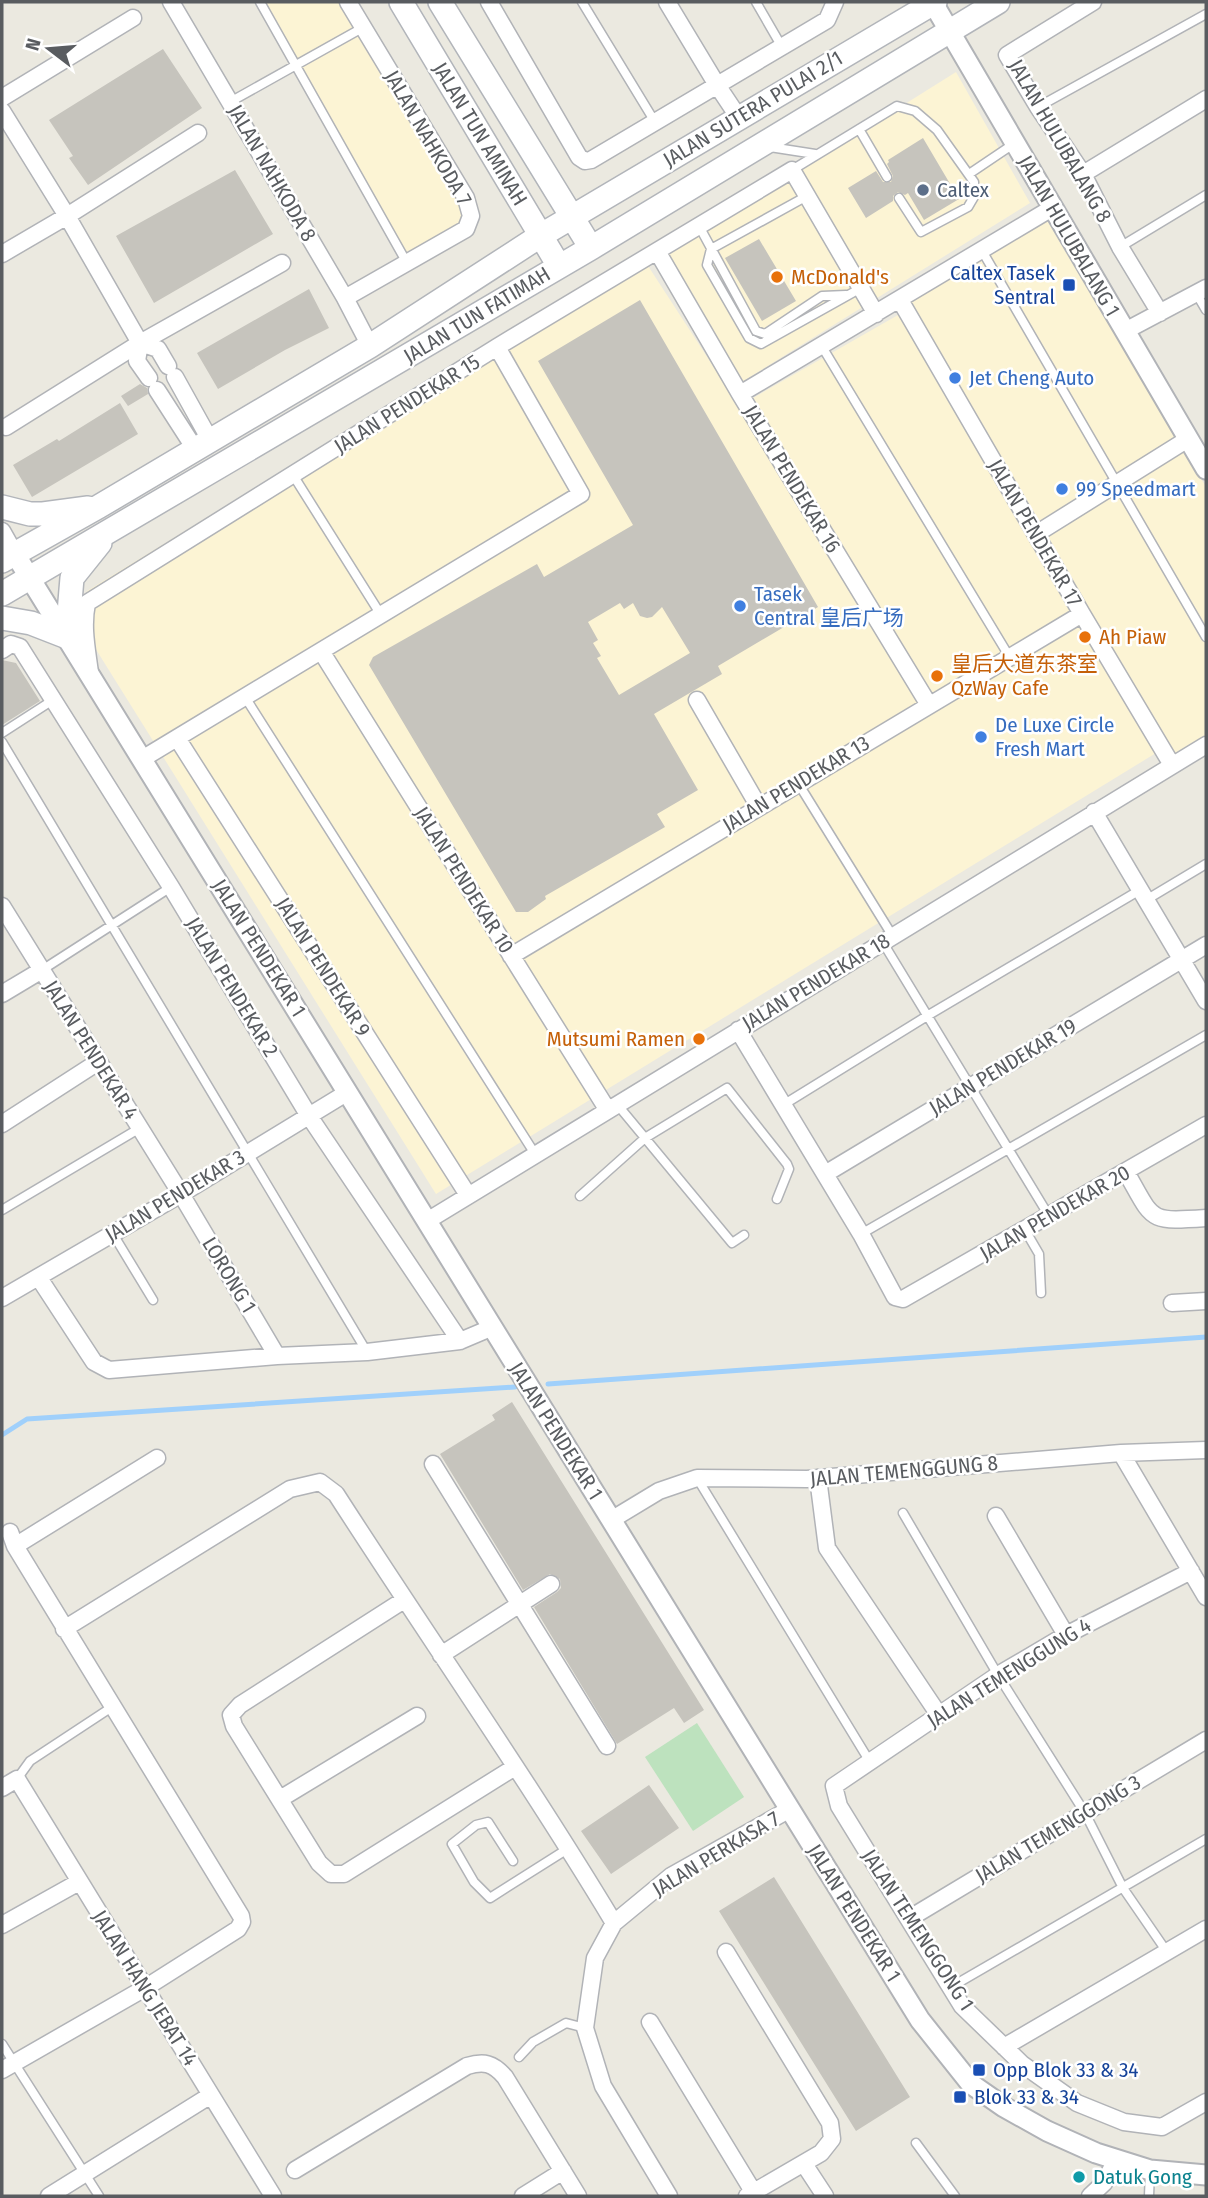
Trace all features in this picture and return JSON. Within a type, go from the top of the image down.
[{"type":"main road","name":"JALAN TUN AMINAH","points":[[401,2],[559,266]]},
{"type":"main road","name":"JALAN TUN AMINAH","points":[[440,2],[591,248]]},
{"type":"main road","name":"JALAN SUTERA PULAI 2/1","points":[[572,217],[934,2]]},
{"type":"main road","name":"JALAN TUN FATIMAH","points":[[2,594],[591,248],[998,2]]},
{"type":"main road","name":"JALAN TUN FATIMAH","points":[[9,557],[370,346],[572,217]]},
{"type":"main road","points":[[203,444],[201,457],[215,458],[270,424],[286,428]]},
{"type":"main road","points":[[2,507],[30,514],[98,507]]},
{"type":"main road","points":[[2,618],[31,623],[67,637],[72,578],[113,530]]},
{"type":"street","name":"JALAN NAHKODA 8","points":[[172,2],[345,298],[370,346]]},
{"type":"street","name":"JALAN NAHKODA 7","points":[[345,298],[466,229],[471,216],[466,198],[348,2]]},
{"type":"street","points":[[489,2],[579,157],[584,161],[591,160],[827,20],[835,2]]},
{"type":"street","points":[[667,2],[739,118]]},
{"type":"street","name":"JALAN HULUBALANG 1","points":[[934,2],[1206,469]]},
{"type":"street","name":"JALAN HULUBALANG 8","points":[[1093,2],[1007,55],[1083,174],[1120,247],[1160,313]]},
{"type":"street","points":[[2,98],[133,18]]},
{"type":"street","points":[[1083,174],[1206,99]]},
{"type":"street","points":[[2,111],[67,216],[140,343],[137,360],[153,384],[203,444]]},
{"type":"street","points":[[2,254],[198,133]]},
{"type":"street","points":[[792,170],[855,292],[876,314]]},
{"type":"street","name":"JALAN PENDEKAR 15","points":[[91,676],[85,639],[87,603],[496,347],[792,170]]},
{"type":"street","points":[[740,394],[1052,208]]},
{"type":"street","name":"JALAN PENDEKAR 16","points":[[657,251],[740,394],[929,705]]},
{"type":"street","points":[[6,427],[140,343],[282,263]]},
{"type":"street","points":[[1125,331],[1201,291]]},
{"type":"street","name":"JALAN PENDEKAR 17","points":[[900,300],[1172,765]]},
{"type":"street","points":[[140,343],[158,349],[203,444]]},
{"type":"street","points":[[142,759],[581,494],[496,347]]},
{"type":"street","points":[[1036,534],[1188,439]]},
{"type":"street","points":[[2,531],[9,557]]},
{"type":"street","name":"JALAN PENDEKAR 1","points":[[9,557],[30,577],[920,2020],[971,2084],[1004,2107],[1047,2131],[1116,2160],[1150,2170],[1206,2175]]},
{"type":"street","name":"JALAN PENDEKAR 13","points":[[512,956],[1082,614]]},
{"type":"street","name":"JALAN PENDEKAR 2","points":[[2,650],[11,644],[20,647],[172,887],[309,1116],[460,1341]]},
{"type":"street","name":"JALAN PENDEKAR 10","points":[[321,651],[512,956],[612,1106]]},
{"type":"street","points":[[697,700],[759,807]]},
{"type":"street","name":"JALAN PENDEKAR 9","points":[[177,738],[468,1195]]},
{"type":"street","name":"JALAN PENDEKAR 18","points":[[427,1221],[1206,744]]},
{"type":"street","points":[[1094,812],[1206,1000]]},
{"type":"street","name":"JALAN PENDEKAR 4","points":[[2,906],[181,1194]]},
{"type":"street","name":"JALAN PENDEKAR 19","points":[[825,1174],[1206,945]]},
{"type":"street","points":[[2,994],[42,970]]},
{"type":"street","points":[[738,1030],[861,1234]]},
{"type":"street","points":[[2,1124],[98,1062]]},
{"type":"street","name":"JALAN PENDEKAR 3","points":[[2,1298],[181,1194],[348,1092]]},
{"type":"street","name":"JALAN PENDEKAR 20","points":[[861,1234],[895,1297],[903,1299],[1206,1125]]},
{"type":"street","points":[[1126,1172],[1149,1213],[1166,1221],[1206,1218]]},
{"type":"street","name":"LORONG 1","points":[[181,1194],[277,1356]]},
{"type":"street","points":[[39,1278],[94,1362],[109,1370],[277,1356],[367,1352],[460,1341],[493,1327]]},
{"type":"street","points":[[1172,1303],[1206,1301]]},
{"type":"street","name":"JALAN TEMENGGUNG 8","points":[[611,1520],[659,1491],[697,1478],[818,1478],[1121,1452],[1206,1450]]},
{"type":"street","points":[[1121,1452],[1206,1597]]},
{"type":"street","points":[[8,2067],[145,1988],[238,1928],[242,1922],[64,1629],[13,1539],[157,1458]]},
{"type":"street","points":[[433,1464],[607,1746]]},
{"type":"street","points":[[818,1478],[827,1548],[939,1715]]},
{"type":"street","points":[[64,1629],[290,1489],[320,1482],[336,1494],[569,1848],[614,1923]]},
{"type":"street","points":[[996,1516],[1066,1635]]},
{"type":"street","name":"JALAN TEMENGGUNG 4","points":[[834,1786],[998,1675],[1066,1635],[1191,1571]]},
{"type":"street","points":[[440,1655],[551,1584]]},
{"type":"street","points":[[404,1600],[240,1704],[231,1715],[234,1726],[319,1863],[331,1874],[344,1874],[515,1767]]},
{"type":"street","points":[[280,1799],[417,1716]]},
{"type":"street","name":"JALAN TEMENGGONG 3","points":[[910,1918],[1206,1740]]},
{"type":"street","points":[[2,1788],[17,1779]]},
{"type":"street","name":"JALAN HANG JEBAT 14","points":[[17,1779],[273,2196]]},
{"type":"street","name":"JALAN TEMENGGONG 1","points":[[834,1786],[839,1805],[962,2006],[1022,2064],[1077,2103],[1124,2122],[1162,2127],[1206,2102]]},
{"type":"street","name":"JALAN PERKASA 7","points":[[669,2196],[603,2086],[585,2028],[595,1958],[614,1923],[671,1876],[790,1809]]},
{"type":"street","points":[[2,1925],[79,1882]]},
{"type":"street","points":[[1004,2047],[1206,1929]]},
{"type":"street","points":[[650,2022],[750,2194],[821,2153],[832,2138],[830,2123],[726,1952]]},
{"type":"street","points":[[295,2170],[467,2066],[482,2062],[497,2068],[505,2077],[578,2196]]},
{"type":"street","points":[[49,2196],[211,2095]]},
{"type":"street","points":[[1090,2196],[1104,2183],[1116,2160]]},
{"type":"street","points":[[804,2164],[825,2196]]},
{"type":"street","points":[[523,2196],[563,2171]]},
{"type":"lane","points":[[260,2],[407,263]]},
{"type":"lane","points":[[582,2],[655,122]]},
{"type":"lane","points":[[756,2],[782,47]]},
{"type":"lane","points":[[1038,107],[1206,13]]},
{"type":"lane","points":[[230,102],[364,27]]},
{"type":"lane","points":[[792,170],[897,106],[915,111],[937,130],[974,182],[975,195],[968,207],[921,232],[899,198]]},
{"type":"lane","points":[[859,129],[887,177]]},
{"type":"lane","points":[[969,174],[1015,143]]},
{"type":"lane","points":[[760,146],[815,154]]},
{"type":"lane","points":[[1120,247],[1206,195]]},
{"type":"lane","points":[[711,249],[807,196]]},
{"type":"lane","points":[[699,226],[711,249],[707,265],[749,338],[761,344],[855,292]]},
{"type":"lane","points":[[981,249],[1206,637]]},
{"type":"lane","points":[[1201,291],[1206,310]]},
{"type":"lane","points":[[821,345],[1009,656]]},
{"type":"lane","points":[[293,475],[381,615]]},
{"type":"lane","points":[[245,697],[535,1154]]},
{"type":"lane","points":[[2,733],[53,700]]},
{"type":"lane","points":[[2,742],[367,1352]]},
{"type":"lane","points":[[798,783],[887,938],[927,1016],[1049,1216]]},
{"type":"lane","points":[[783,1105],[927,1016],[1143,895],[1206,864]]},
{"type":"lane","points":[[42,970],[172,887]]},
{"type":"lane","points":[[861,1234],[1206,1035]]},
{"type":"lane","points":[[580,1196],[645,1138],[729,1089],[789,1169],[777,1199]]},
{"type":"lane","points":[[612,1106],[645,1138],[732,1243],[744,1235]]},
{"type":"lane","points":[[2,1210],[140,1128]]},
{"type":"lane","points":[[1025,1230],[1039,1254],[1041,1293]]},
{"type":"lane","points":[[113,1234],[153,1300]]},
{"type":"lane","points":[[697,1478],[870,1762]]},
{"type":"lane","points":[[903,1513],[998,1675],[1085,1813],[1123,1888],[1167,1952]]},
{"type":"lane","points":[[17,1779],[30,1760],[112,1707]]},
{"type":"lane","points":[[513,1861],[488,1822],[475,1825],[452,1844],[474,1882],[490,1898],[569,1848]]},
{"type":"lane","points":[[951,1987],[1206,1839]]},
{"type":"lane","points":[[519,2057],[533,2042],[566,2023],[585,2028]]},
{"type":"lane","points":[[2,2044],[8,2067],[99,2196]]},
{"type":"lane","points":[[916,2143],[956,2196]]},
{"type":"lane","points":[[1149,2196],[1150,2170]]},
{"type":"shaded area","points":[[264,2],[341,2],[460,199],[464,216],[462,224],[408,255]]},
{"type":"shaded area","points":[[956,72],[1030,203],[742,382],[666,254]]},
{"type":"shaded area","points":[[1046,219],[1206,487],[1206,737],[1174,756],[908,302]]},
{"type":"shaded area","points":[[639,252],[739,406],[898,315],[1156,753],[436,1194],[77,619],[87,591]]},
{"type":"green space","points":[[697,1723],[744,1797],[693,1831],[645,1757]]},
{"type":"building","points":[[163,49],[202,108],[88,185],[69,158],[73,156],[49,120]]},
{"type":"building","points":[[923,138],[959,199],[924,220],[908,193],[905,195],[898,192],[893,196],[893,201],[866,218],[848,188],[876,171],[883,182],[891,182],[893,176],[887,164],[888,160]]},
{"type":"building","points":[[235,170],[273,234],[154,303],[116,236]]},
{"type":"building","points":[[759,239],[796,301],[762,321],[725,258]]},
{"type":"building","points":[[309,289],[329,328],[218,389],[197,353]]},
{"type":"building","name":"Tasek Central 皇后广场","points":[[640,300],[818,607],[718,666],[722,674],[654,714],[698,790],[657,814],[665,827],[545,896],[546,899],[528,912],[516,912],[369,665],[373,657],[537,564],[544,577],[633,525],[538,361]],"holes":[[[620,603],[624,609],[633,603],[640,616],[647,618],[652,617],[662,607],[690,653],[619,695],[597,658],[601,656],[593,643],[598,640],[588,622]]]},
{"type":"building","points":[[140,384],[147,388],[148,394],[128,406],[121,396]]},
{"type":"building","points":[[120,403],[138,434],[32,497],[13,465],[57,439],[59,441]]},
{"type":"building","points":[[2,660],[16,663],[40,701],[2,725]]},
{"type":"building","points":[[512,1402],[704,1710],[684,1723],[674,1708],[617,1744],[534,1607],[561,1588],[560,1579],[550,1574],[523,1590],[440,1454],[495,1420],[492,1415]]},
{"type":"building","points":[[649,1785],[679,1828],[611,1874],[581,1831]]},
{"type":"building","points":[[774,1877],[910,2097],[856,2131],[719,1911]]},
{"type":"waterway","points":[[548,1384],[1206,1337]]},
{"type":"waterway","points":[[2,1435],[27,1419],[515,1387]]},
{"type":"place","name":"Caltex","points":[[923,190]]},
{"type":"place","name":"McDonald's","points":[[777,277]]},
{"type":"place","name":"Caltex Tasek Sentral","points":[[1069,285]]},
{"type":"place","name":"Jet Cheng Auto","points":[[955,378]]},
{"type":"place","name":"99 Speedmart","points":[[1062,489]]},
{"type":"place","name":"Tasek Central 皇后广场","points":[[740,606]]},
{"type":"place","name":"Ah Piaw","points":[[1085,637]]},
{"type":"place","name":"皇后大道东茶室 QzWay Cafe","points":[[937,676]]},
{"type":"place","name":"De Luxe Circle Fresh Mart","points":[[981,737]]},
{"type":"place","name":"Mutsumi Ramen","points":[[699,1039]]},
{"type":"place","name":"Opp Blok 33 & 34","points":[[979,2070]]},
{"type":"place","name":"Blok 33 & 34","points":[[960,2097]]},
{"type":"place","name":"Datuk Gong","points":[[1079,2177]]}]
